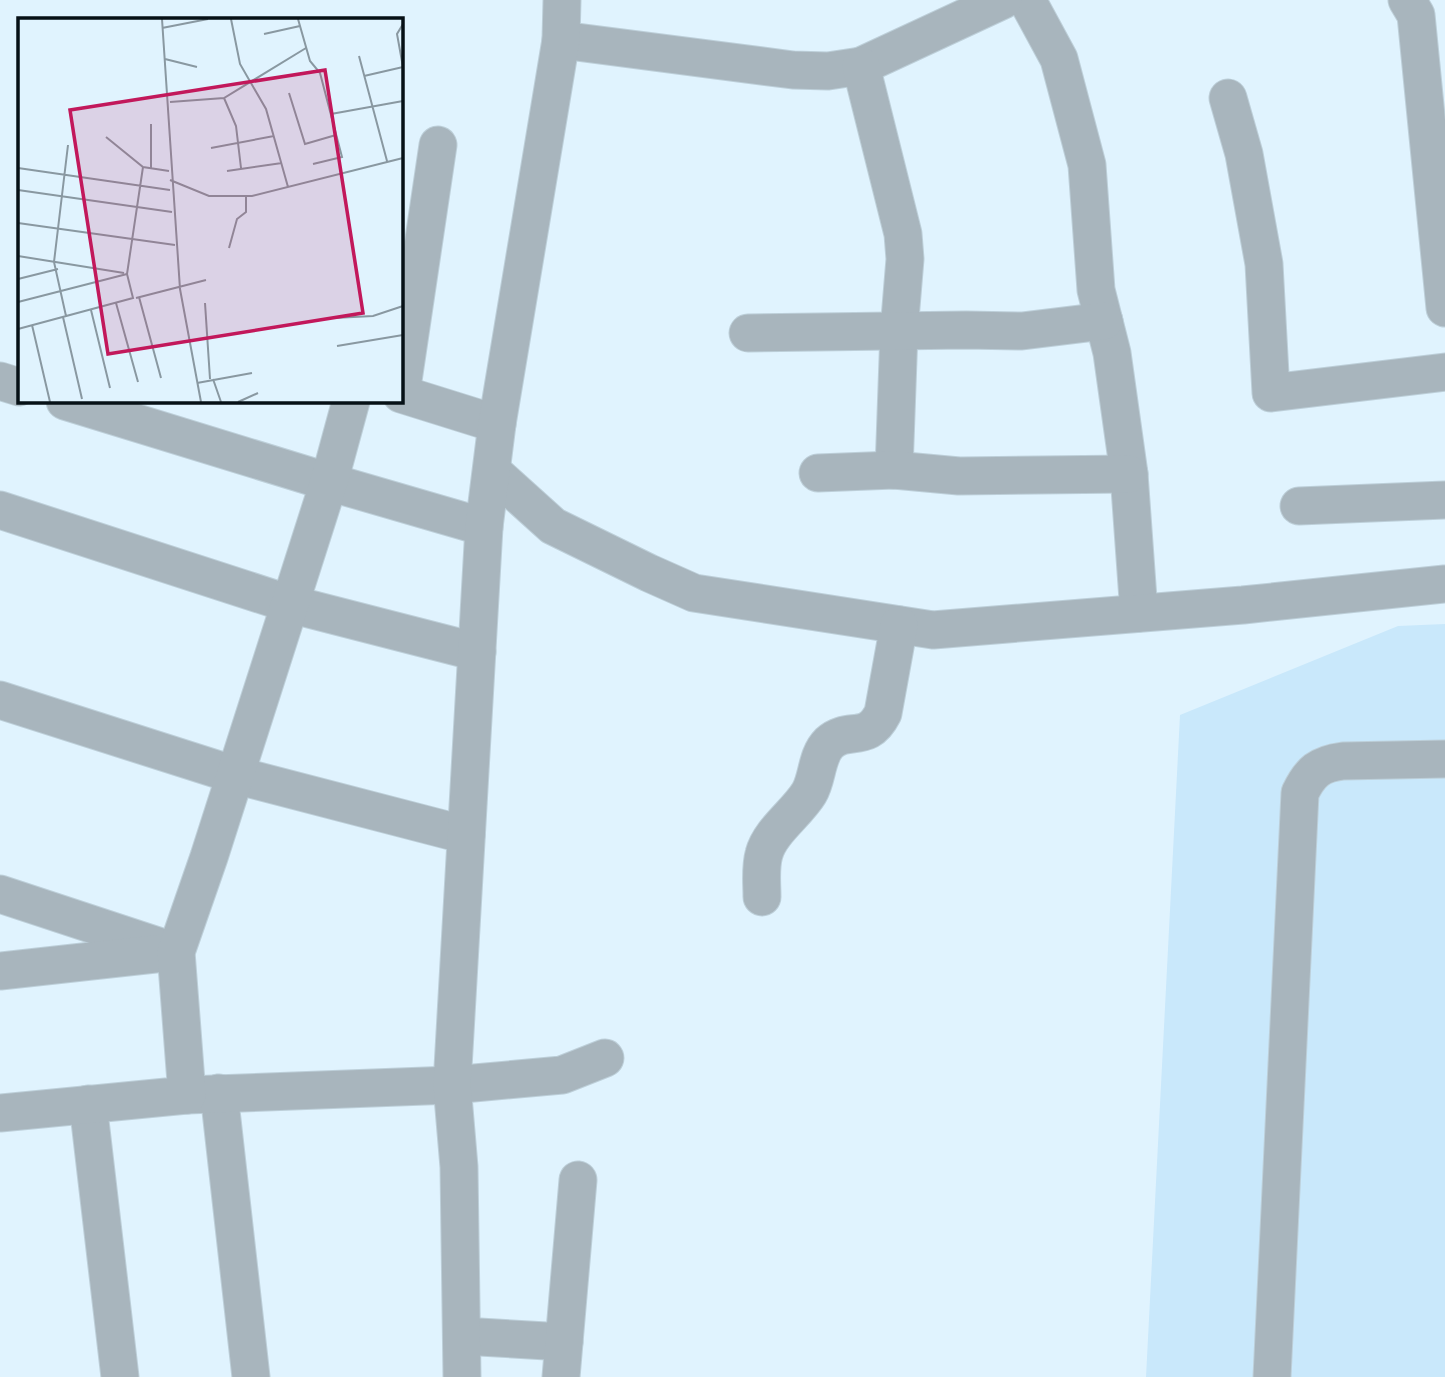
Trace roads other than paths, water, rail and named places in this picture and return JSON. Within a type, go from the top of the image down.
[{"type":"street","points":[[462,1377],[459,1167],[452,1085],[484,527],[496,424],[558,56],[562,0]]},
{"type":"street","points":[[558,56],[828,71],[861,66],[1003,0]]},
{"type":"street","points":[[1027,0],[1059,59],[1087,165],[1096,290],[1112,353],[1129,474],[1139,613]]},
{"type":"street","points":[[1407,0],[1416,15],[1442,250],[1445,307]]},
{"type":"street","points":[[861,66],[903,234],[905,259],[899,331],[894,470]]},
{"type":"street","points":[[1228,98],[1244,154],[1264,264],[1271,393],[1445,372]]},
{"type":"street","points":[[402,387],[438,145]]},
{"type":"street","points":[[748,333],[1022,331],[1104,321]]},
{"type":"street","points":[[0,381],[18,387]]},
{"type":"street","points":[[402,394],[496,424]]},
{"type":"street","points":[[68,402],[484,527]]},
{"type":"street","points":[[251,1377],[176,952],[329,482],[351,402]]},
{"type":"street","points":[[818,473],[894,470],[959,476],[1129,474]]},
{"type":"street","points":[[492,471],[552,526],[694,593],[933,630],[1445,584]]},
{"type":"street","points":[[1299,506],[1445,499]]},
{"type":"street","points":[[0,510],[290,604],[477,652]]},
{"type":"street","points":[[762,897],[764,851],[808,794],[829,743],[842,736],[869,732],[878,724],[883,713],[898,625]]},
{"type":"street","points":[[0,700],[235,775],[466,835]]},
{"type":"street","points":[[1272,1377],[1300,793],[1308,777],[1327,763],[1445,759]]},
{"type":"street","points":[[0,894],[176,952]]},
{"type":"street","points":[[0,971],[176,952]]},
{"type":"street","points":[[0,1113],[203,1094],[452,1085],[562,1075],[605,1058]]},
{"type":"street","points":[[89,1104],[120,1377]]},
{"type":"street","points":[[462,1336],[563,1360],[578,1180]]}]
